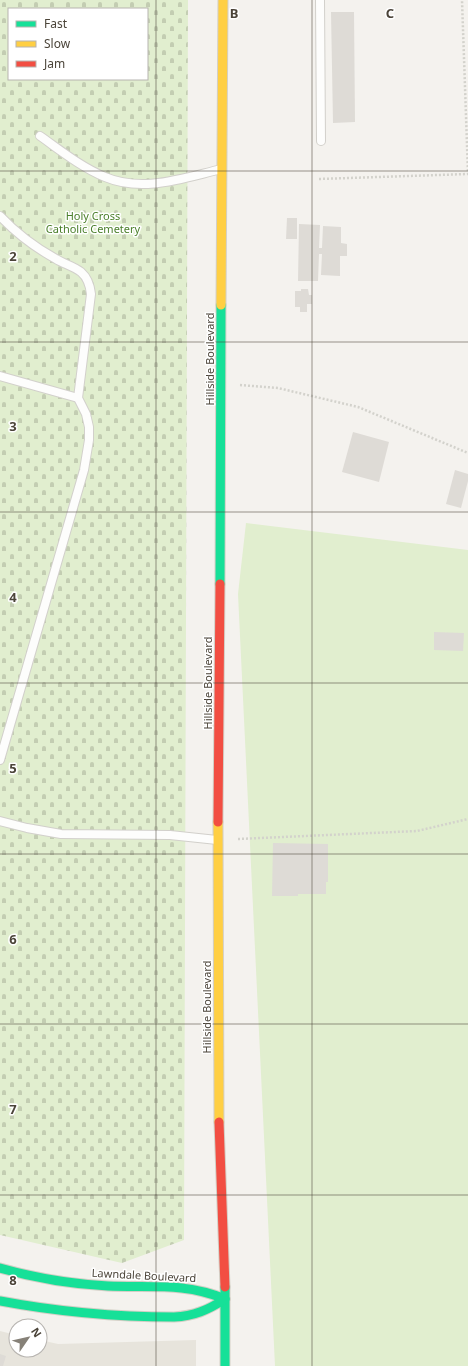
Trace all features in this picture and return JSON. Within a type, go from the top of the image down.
[{"type":"main road","name":"Hillside Boulevard","points":[[223,0],[218,840],[219,1137],[225,1299],[225,1366]]},
{"type":"main road","name":"Lawndale Boulevard","points":[[0,1268],[33,1276],[82,1284],[110,1286],[175,1286],[194,1288],[212,1292],[225,1299]]},
{"type":"main road","points":[[0,1301],[86,1315],[173,1317],[192,1315],[208,1310],[225,1299]]},
{"type":"lane","points":[[320,0],[321,141]]},
{"type":"lane","points":[[40,136],[93,171],[116,181],[130,184],[160,183],[222,169]]},
{"type":"lane","points":[[0,216],[6,223],[35,246],[57,260],[74,267],[82,273],[90,286],[91,302],[78,398],[86,414],[89,427],[88,454],[0,760]]},
{"type":"lane","points":[[0,376],[78,398]]},
{"type":"lane","points":[[0,821],[27,828],[61,834],[170,835],[218,840]]},
{"type":"path","points":[[318,180],[468,174],[462,0]]},
{"type":"path","points":[[220,383],[278,388],[358,406],[468,453]]},
{"type":"path","points":[[218,840],[417,831],[468,819]]},
{"type":"shaded area","points":[[0,1331],[8,1333],[8,1358],[48,1358],[48,1342],[58,1344],[196,1340],[196,1366],[0,1366]]},
{"type":"green space","name":"Holy Cross Catholic Cemetery","points":[[0,0],[188,0],[184,1240],[122,1263],[0,1235]]},
{"type":"green space","points":[[246,523],[468,550],[468,1366],[275,1366],[238,594]]},
{"type":"building","points":[[331,12],[354,12],[355,122],[333,123]]},
{"type":"building","points":[[287,218],[297,218],[297,239],[286,239]]},
{"type":"building","points":[[299,224],[320,225],[319,248],[322,248],[323,226],[341,227],[341,243],[347,244],[347,256],[340,256],[340,276],[321,275],[322,254],[319,254],[318,281],[298,281]]},
{"type":"building","points":[[301,289],[308,289],[309,295],[312,295],[312,304],[307,304],[307,312],[300,312],[300,307],[295,307],[295,291],[301,291]]},
{"type":"building","points":[[353,432],[389,442],[379,482],[342,472]]},
{"type":"building","points":[[455,470],[468,474],[468,481],[461,508],[446,504]]},
{"type":"building","points":[[434,632],[464,633],[463,651],[434,650]]},
{"type":"building","points":[[273,843],[328,844],[328,882],[326,882],[326,894],[272,896]]},
{"type":"building","points":[[0,1354],[6,1356],[3,1366],[0,1366]]},
{"type":"traffic: fast","points":[[220,584],[221,305]]},
{"type":"traffic: fast","points":[[0,1268],[40,1278],[80,1284],[181,1288],[195,1290],[225,1299]]},
{"type":"traffic: fast","points":[[225,1287],[225,1366]]},
{"type":"traffic: fast","points":[[0,1301],[87,1313],[174,1317],[201,1312],[225,1299]]},
{"type":"traffic: slow","points":[[221,305],[223,0]]},
{"type":"traffic: slow","points":[[218,822],[219,1122]]},
{"type":"traffic: jam","points":[[218,822],[220,584]]},
{"type":"traffic: jam","points":[[219,1122],[225,1287]]}]
